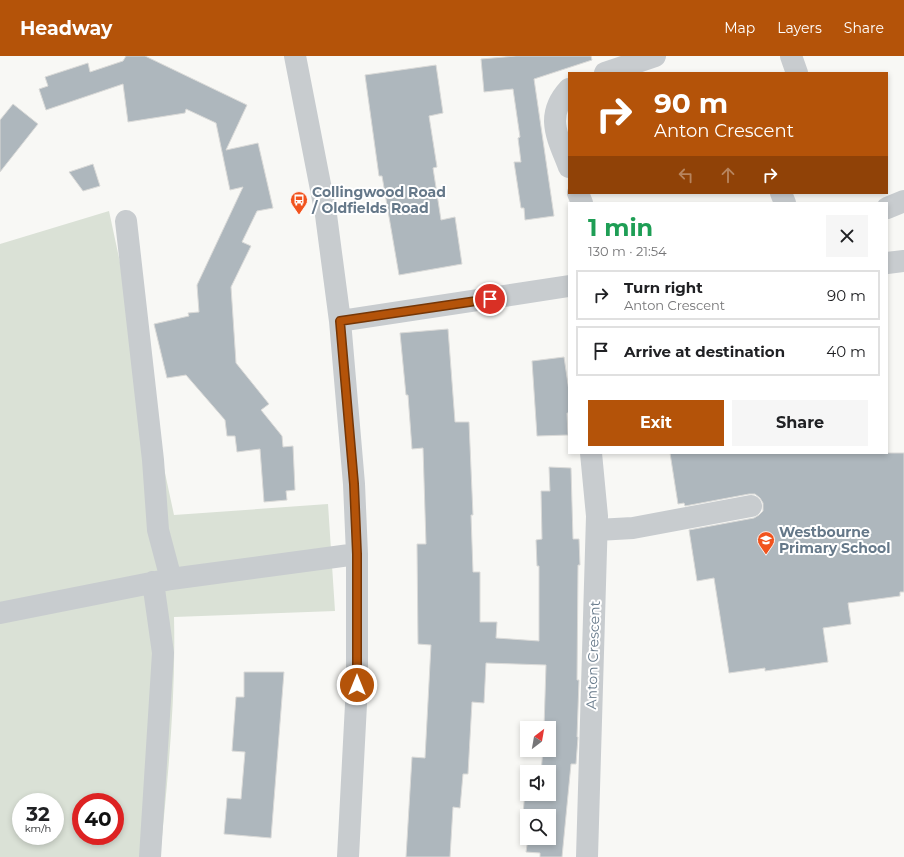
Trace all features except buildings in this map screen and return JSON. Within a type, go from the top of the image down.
[{"type":"street","points":[[295,56],[326,215],[340,321],[354,484],[357,554],[357,685],[348,857]]},
{"type":"street","points":[[608,72],[655,56]]},
{"type":"street","points":[[791,56],[797,72]]},
{"type":"street","points":[[568,90],[557,106],[554,120],[558,138],[568,164]]},
{"type":"street","points":[[882,202],[904,202]]},
{"type":"street","points":[[126,221],[153,460],[162,580],[162,653],[150,857]]},
{"type":"street","points":[[888,263],[904,261]]},
{"type":"street","points":[[340,321],[568,286]]},
{"type":"street","name":"Anton Crescent","points":[[587,857],[597,530],[591,454]]},
{"type":"street","points":[[597,530],[633,528],[751,506]]},
{"type":"street","points":[[0,613],[162,580],[357,554]]},
{"type":"shaded area","points":[[109,211],[174,515],[328,504],[335,611],[174,617],[173,707],[160,857],[0,857],[0,244]]},
{"type":"place","name":"Collingwood Road / Oldfields Road","points":[[299,215]]},
{"type":"place","name":"Westbourne Primary School","points":[[766,555]]},
{"type":"route","points":[[357,685],[357,554],[354,484],[340,321],[490,299]]}]
